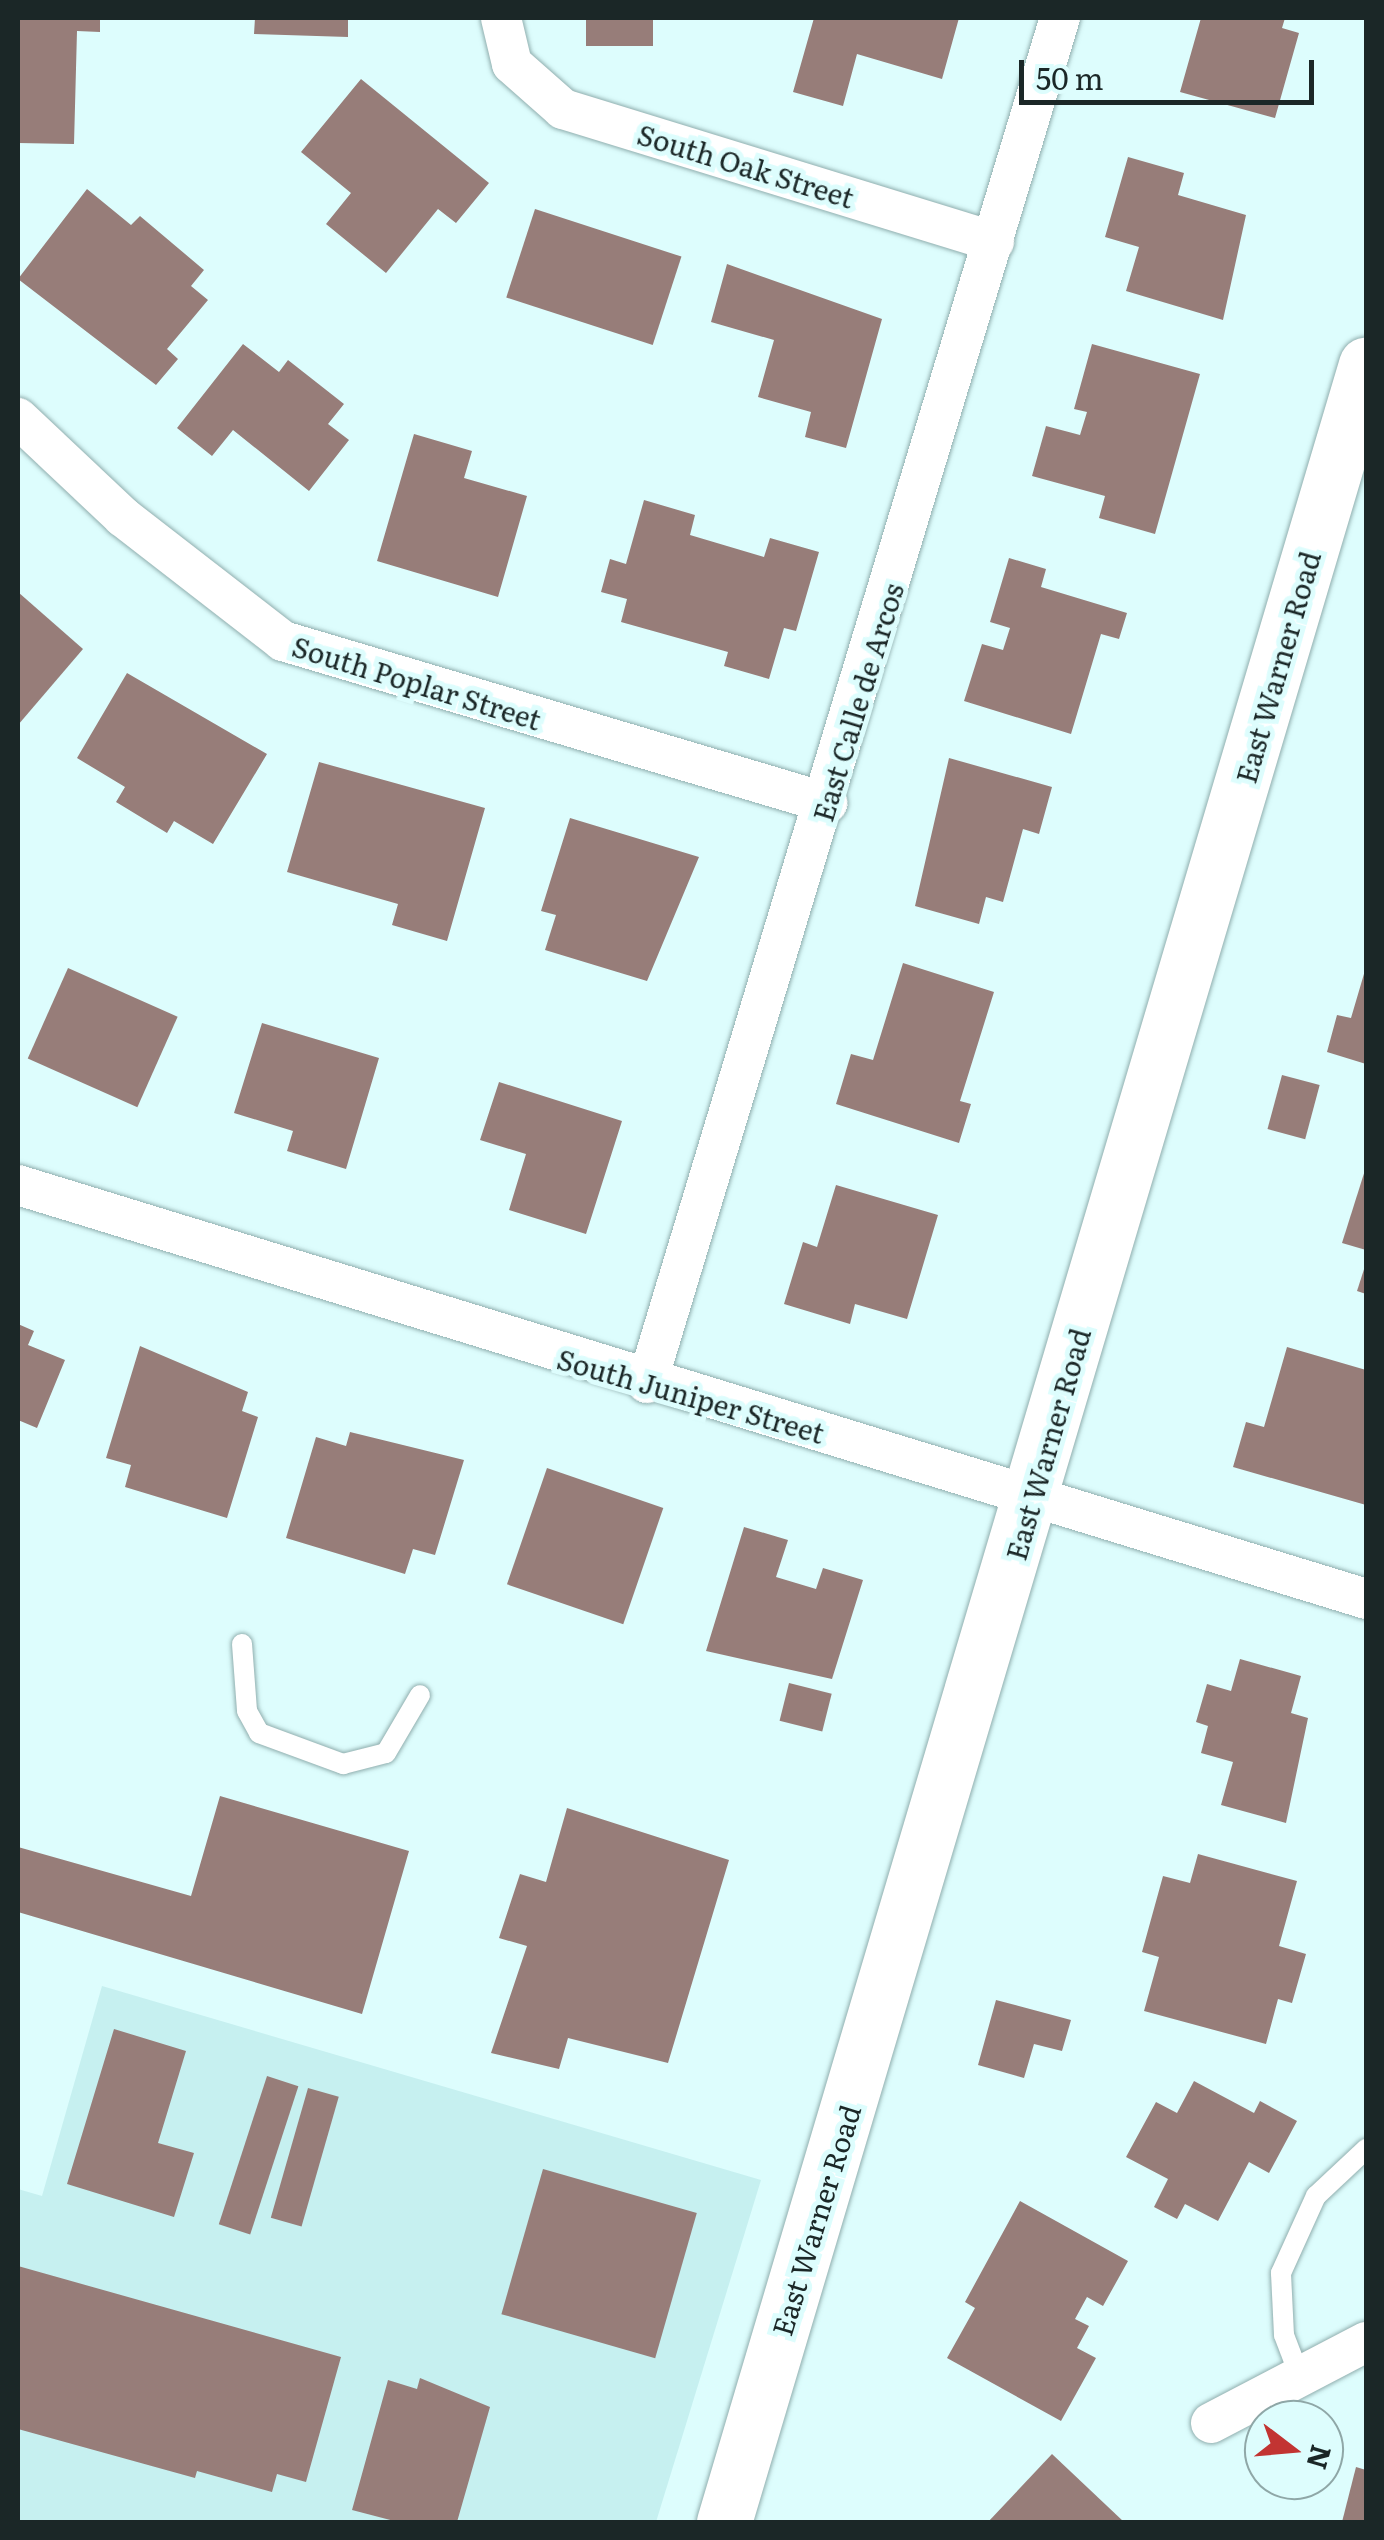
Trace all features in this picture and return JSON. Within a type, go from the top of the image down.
[{"type":"main road","name":"East Warner Road","points":[[724,2522],[1366,364]]},
{"type":"street","name":"South Oak Street","points":[[501,18],[512,64],[562,109],[994,242]]},
{"type":"street","name":"East Calle de Arcos","points":[[647,1383],[828,803],[1060,18]]},
{"type":"street","name":"South Poplar Street","points":[[18,418],[123,517],[283,642],[828,803]]},
{"type":"street","name":"South Juniper Street","points":[[18,1185],[647,1383],[1032,1496],[1366,1600]]},
{"type":"street","points":[[1211,2423],[1366,2342]]},
{"type":"lane","points":[[242,1644],[248,1711],[259,1733],[343,1764],[386,1753],[420,1695]]},
{"type":"lane","points":[[1300,2377],[1284,2335],[1281,2273],[1316,2196],[1366,2149]]},
{"type":"shaded area","points":[[102,1986],[761,2180],[656,2522],[18,2522],[18,2189],[42,2196]]},
{"type":"building","points":[[18,18],[100,18],[100,32],[77,31],[74,144],[18,143]]},
{"type":"building","points":[[255,18],[348,18],[348,37],[254,34]]},
{"type":"building","points":[[586,18],[653,18],[653,46],[586,46]]},
{"type":"building","points":[[814,18],[959,18],[942,79],[857,54],[843,106],[793,92]]},
{"type":"building","points":[[1201,18],[1285,18],[1282,28],[1299,33],[1275,118],[1180,92]]},
{"type":"building","points":[[361,79],[489,183],[456,223],[438,209],[386,273],[326,224],[351,193],[301,152]]},
{"type":"building","points":[[1128,157],[1184,173],[1178,195],[1246,215],[1223,320],[1126,291],[1139,247],[1105,237]]},
{"type":"building","points":[[87,189],[131,225],[140,216],[204,270],[191,286],[208,300],[167,349],[178,359],[156,385],[18,279]]},
{"type":"building","points":[[535,209],[681,257],[653,345],[506,297]]},
{"type":"building","points":[[727,264],[882,319],[846,448],[805,437],[811,412],[758,397],[774,340],[711,322]]},
{"type":"building","points":[[243,344],[279,372],[288,360],[344,404],[328,424],[349,440],[309,491],[233,430],[212,456],[177,428]]},
{"type":"building","points":[[1092,344],[1200,374],[1155,534],[1099,518],[1105,496],[1032,476],[1046,426],[1080,435],[1087,412],[1074,409]]},
{"type":"building","points":[[414,434],[472,451],[464,478],[527,496],[498,597],[377,561]]},
{"type":"building","points":[[644,500],[695,515],[690,535],[764,557],[770,538],[819,552],[796,631],[784,628],[769,679],[724,666],[728,652],[621,622],[627,599],[601,592],[610,559],[626,564]]},
{"type":"building","points":[[1009,558],[1046,569],[1041,587],[1127,613],[1119,639],[1101,634],[1071,734],[964,701],[982,644],[1003,650],[1010,628],[990,622]]},
{"type":"building","points":[[18,592],[83,649],[18,725]]},
{"type":"building","points":[[127,673],[267,754],[213,844],[174,821],[167,833],[116,802],[125,787],[77,758]]},
{"type":"building","points":[[949,758],[1052,787],[1039,834],[1023,829],[1003,902],[986,897],[979,924],[915,906]]},
{"type":"building","points":[[319,762],[485,808],[447,941],[392,925],[398,904],[287,872]]},
{"type":"building","points":[[570,818],[699,857],[647,981],[545,950],[556,915],[541,911]]},
{"type":"building","points":[[903,963],[994,992],[960,1101],[971,1104],[959,1143],[836,1104],[851,1054],[873,1060]]},
{"type":"building","points":[[1366,967],[1366,1064],[1327,1052],[1337,1015],[1351,1018]]},
{"type":"building","points":[[68,968],[178,1017],[137,1107],[28,1058]]},
{"type":"building","points":[[262,1023],[379,1058],[346,1169],[287,1151],[293,1131],[234,1113]]},
{"type":"building","points":[[1282,1075],[1320,1085],[1305,1139],[1268,1129]]},
{"type":"building","points":[[499,1082],[622,1121],[586,1234],[509,1210],[526,1154],[480,1140]]},
{"type":"building","points":[[1366,1167],[1366,1250],[1342,1243]]},
{"type":"building","points":[[836,1185],[938,1215],[907,1319],[855,1304],[850,1324],[784,1304],[803,1242],[817,1247]]},
{"type":"building","points":[[1366,1263],[1366,1294],[1357,1291]]},
{"type":"building","points":[[18,1324],[34,1331],[28,1345],[65,1360],[37,1428],[18,1420]]},
{"type":"building","points":[[140,1346],[248,1392],[242,1411],[258,1417],[227,1518],[125,1487],[131,1465],[106,1458]]},
{"type":"building","points":[[1287,1347],[1366,1370],[1366,1505],[1233,1467],[1246,1422],[1264,1427]]},
{"type":"building","points":[[350,1432],[464,1460],[435,1555],[413,1549],[405,1574],[286,1538],[316,1437],[346,1446]]},
{"type":"building","points":[[547,1468],[663,1508],[623,1624],[507,1584]]},
{"type":"building","points":[[744,1527],[788,1540],[776,1577],[816,1589],[823,1568],[863,1580],[832,1679],[706,1651]]},
{"type":"building","points":[[1240,1659],[1301,1676],[1291,1713],[1308,1718],[1286,1823],[1221,1805],[1233,1762],[1201,1753],[1208,1726],[1196,1722],[1207,1684],[1231,1691]]},
{"type":"building","points":[[789,1683],[832,1694],[822,1731],[780,1721]]},
{"type":"building","points":[[220,1796],[409,1851],[362,2014],[18,1912],[18,1847],[191,1896]]},
{"type":"building","points":[[567,1808],[729,1860],[668,2063],[568,2038],[559,2069],[491,2053],[527,1946],[499,1938],[520,1874],[546,1882]]},
{"type":"building","points":[[1198,1854],[1297,1881],[1279,1946],[1306,1954],[1292,2003],[1278,1999],[1266,2044],[1144,2011],[1159,1957],[1142,1952],[1163,1876],[1190,1883]]},
{"type":"building","points":[[996,2000],[1071,2020],[1062,2051],[1034,2044],[1024,2078],[978,2065]]},
{"type":"building","points":[[114,2029],[186,2051],[158,2143],[194,2153],[174,2217],[67,2184]]},
{"type":"building","points":[[267,2076],[298,2086],[250,2235],[219,2224]]},
{"type":"building","points":[[1194,2081],[1254,2113],[1260,2101],[1297,2121],[1269,2173],[1249,2162],[1218,2221],[1185,2204],[1177,2219],[1154,2207],[1168,2179],[1126,2157],[1156,2102],[1177,2113]]},
{"type":"building","points":[[308,2088],[339,2097],[302,2227],[271,2218]]},
{"type":"building","points":[[543,2169],[697,2213],[655,2358],[501,2314]]},
{"type":"building","points":[[1020,2201],[1128,2261],[1103,2306],[1087,2297],[1075,2319],[1089,2326],[1077,2348],[1096,2358],[1061,2421],[947,2358],[975,2308],[965,2302]]},
{"type":"building","points":[[18,2266],[341,2357],[306,2482],[277,2474],[272,2492],[197,2471],[195,2478],[18,2429]]},
{"type":"building","points":[[420,2378],[490,2407],[457,2522],[398,2522],[352,2510],[388,2380],[417,2389]]},
{"type":"building","points":[[1052,2454],[1124,2522],[988,2522]]},
{"type":"building","points":[[1356,2467],[1366,2470],[1366,2522],[1342,2522]]}]
